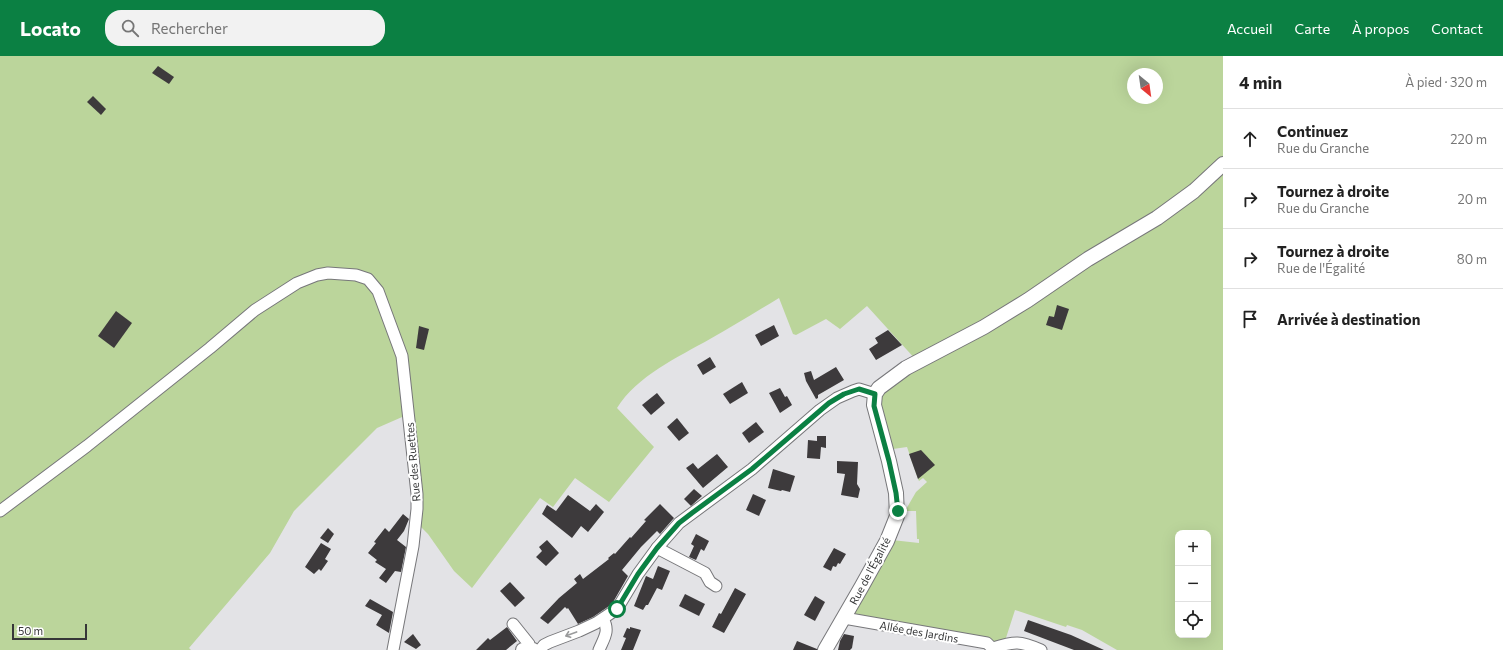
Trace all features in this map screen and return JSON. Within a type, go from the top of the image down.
[{"type":"street","points":[[513,624],[532,650],[585,629],[603,619],[619,606],[638,574],[657,548],[679,523],[752,469],[829,403],[844,394],[859,389],[875,394],[886,382],[906,368],[1028,300],[1088,259],[1157,218],[1194,191],[1223,164]]},
{"type":"street","name":"Rue des Ruettes","points":[[0,511],[87,446],[210,348],[245,317],[276,295],[297,283],[317,275],[328,273],[356,275],[368,279],[378,291],[402,356],[417,494],[417,516],[413,546],[393,650]]},
{"type":"street","name":"Rue de l'Égalité","points":[[825,650],[887,541],[897,516],[896,493],[874,406],[875,394]]},
{"type":"street","points":[[657,548],[705,574],[710,582],[716,586]]},
{"type":"street","name":"Allée des Jardins","points":[[844,618],[987,643],[993,649],[1016,642],[1026,643],[1041,650]]},
{"type":"street","points":[[599,650],[607,632],[607,627],[603,619]]},
{"type":"green space","points":[[0,56],[1223,56],[1223,650],[1117,650],[1082,630],[1067,625],[1066,627],[1015,610],[1004,644],[844,618],[892,540],[919,543],[919,539],[917,539],[916,511],[905,511],[916,492],[927,482],[923,478],[919,481],[907,447],[886,450],[874,402],[917,361],[867,306],[840,329],[826,319],[796,335],[793,334],[779,298],[672,360],[635,386],[617,408],[654,447],[609,502],[575,478],[553,507],[540,498],[472,588],[454,571],[428,534],[416,522],[409,414],[377,428],[294,511],[270,553],[189,648],[191,650],[0,650]]},
{"type":"building","points":[[158,66],[174,77],[169,84],[152,73]]},
{"type":"building","points":[[93,96],[106,109],[101,115],[87,102]]},
{"type":"building","points":[[1057,305],[1069,309],[1062,330],[1046,325],[1049,316],[1054,317]]},
{"type":"building","points":[[116,311],[132,323],[114,348],[98,336]]},
{"type":"building","points":[[774,325],[779,336],[761,346],[755,335]]},
{"type":"building","points":[[419,326],[429,329],[424,350],[416,348]]},
{"type":"building","points":[[888,330],[902,345],[876,360],[869,349],[878,343],[875,338]]},
{"type":"building","points":[[710,357],[716,367],[703,375],[697,365]]},
{"type":"building","points":[[836,367],[844,380],[818,395],[818,398],[816,399],[806,381],[804,373],[811,371],[814,380]]},
{"type":"building","points":[[742,382],[748,393],[730,404],[723,394]]},
{"type":"building","points":[[780,388],[792,405],[780,413],[769,393]]},
{"type":"building","points":[[657,393],[665,403],[651,415],[642,405]]},
{"type":"building","points":[[677,418],[689,433],[679,441],[667,427]]},
{"type":"building","points":[[756,422],[764,432],[749,443],[742,433]]},
{"type":"building","points":[[817,436],[826,436],[826,448],[821,447],[820,459],[807,458],[808,440],[817,441]]},
{"type":"building","points":[[921,450],[935,465],[918,479],[909,454]]},
{"type":"building","points":[[717,454],[728,467],[703,488],[686,468],[693,463],[698,469]]},
{"type":"building","points":[[837,461],[858,462],[857,484],[860,489],[858,498],[841,495],[845,474],[837,473]]},
{"type":"building","points":[[773,469],[795,476],[790,492],[768,488]]},
{"type":"building","points":[[694,489],[702,496],[691,506],[684,499]]},
{"type":"building","points":[[753,494],[766,500],[759,516],[746,510]]},
{"type":"building","points":[[568,495],[590,511],[596,504],[604,512],[588,532],[581,526],[572,538],[542,514],[547,505],[556,511]]},
{"type":"building","points":[[660,504],[674,518],[660,534],[657,531],[641,547],[622,570],[628,576],[612,604],[593,617],[578,624],[568,608],[567,609],[565,607],[548,624],[540,618],[559,598],[577,583],[574,579],[580,574],[583,579],[609,559],[608,558],[614,553],[615,554]]},
{"type":"building","points":[[403,514],[409,519],[404,531],[397,540],[406,547],[401,572],[395,571],[386,583],[379,578],[386,569],[375,562],[377,560],[368,553],[376,543],[374,542],[385,528],[389,532]]},
{"type":"building","points":[[328,528],[334,534],[328,543],[320,538]]},
{"type":"building","points":[[696,534],[709,541],[704,551],[701,549],[696,560],[689,557],[694,546],[691,544]]},
{"type":"building","points":[[547,540],[559,553],[546,566],[536,557],[542,551],[539,547]]},
{"type":"building","points":[[321,543],[331,549],[325,559],[328,561],[321,571],[319,569],[314,574],[305,567]]},
{"type":"building","points":[[834,548],[846,554],[840,564],[838,563],[836,567],[833,566],[831,571],[823,567]]},
{"type":"building","points":[[658,566],[670,571],[662,590],[657,588],[648,605],[646,605],[643,610],[634,606],[646,576],[653,579]]},
{"type":"building","points":[[510,582],[525,598],[515,607],[500,591]]},
{"type":"building","points":[[735,588],[746,594],[724,633],[712,627]]},
{"type":"building","points":[[685,594],[705,604],[699,616],[679,606]]},
{"type":"building","points":[[815,596],[825,602],[815,621],[804,615]]},
{"type":"building","points":[[370,599],[393,612],[389,633],[376,625],[382,615],[365,606]]},
{"type":"building","points":[[1028,620],[1071,635],[1104,650],[1074,650],[1024,631]]},
{"type":"building","points":[[507,627],[517,641],[506,650],[476,650],[488,638],[490,640]]},
{"type":"building","points":[[630,627],[641,630],[633,650],[621,650],[626,638],[623,637],[627,628],[630,629]]},
{"type":"building","points":[[413,634],[421,645],[416,649],[404,642]]},
{"type":"building","points":[[844,634],[854,636],[852,648],[850,650],[838,650],[840,641]]},
{"type":"building","points":[[797,641],[817,649],[817,650],[793,650]]},
{"type":"route","points":[[617,609],[638,574],[662,541],[679,523],[752,469],[820,410],[844,394],[859,389],[875,394],[874,406],[889,461],[896,493],[898,511]]}]
